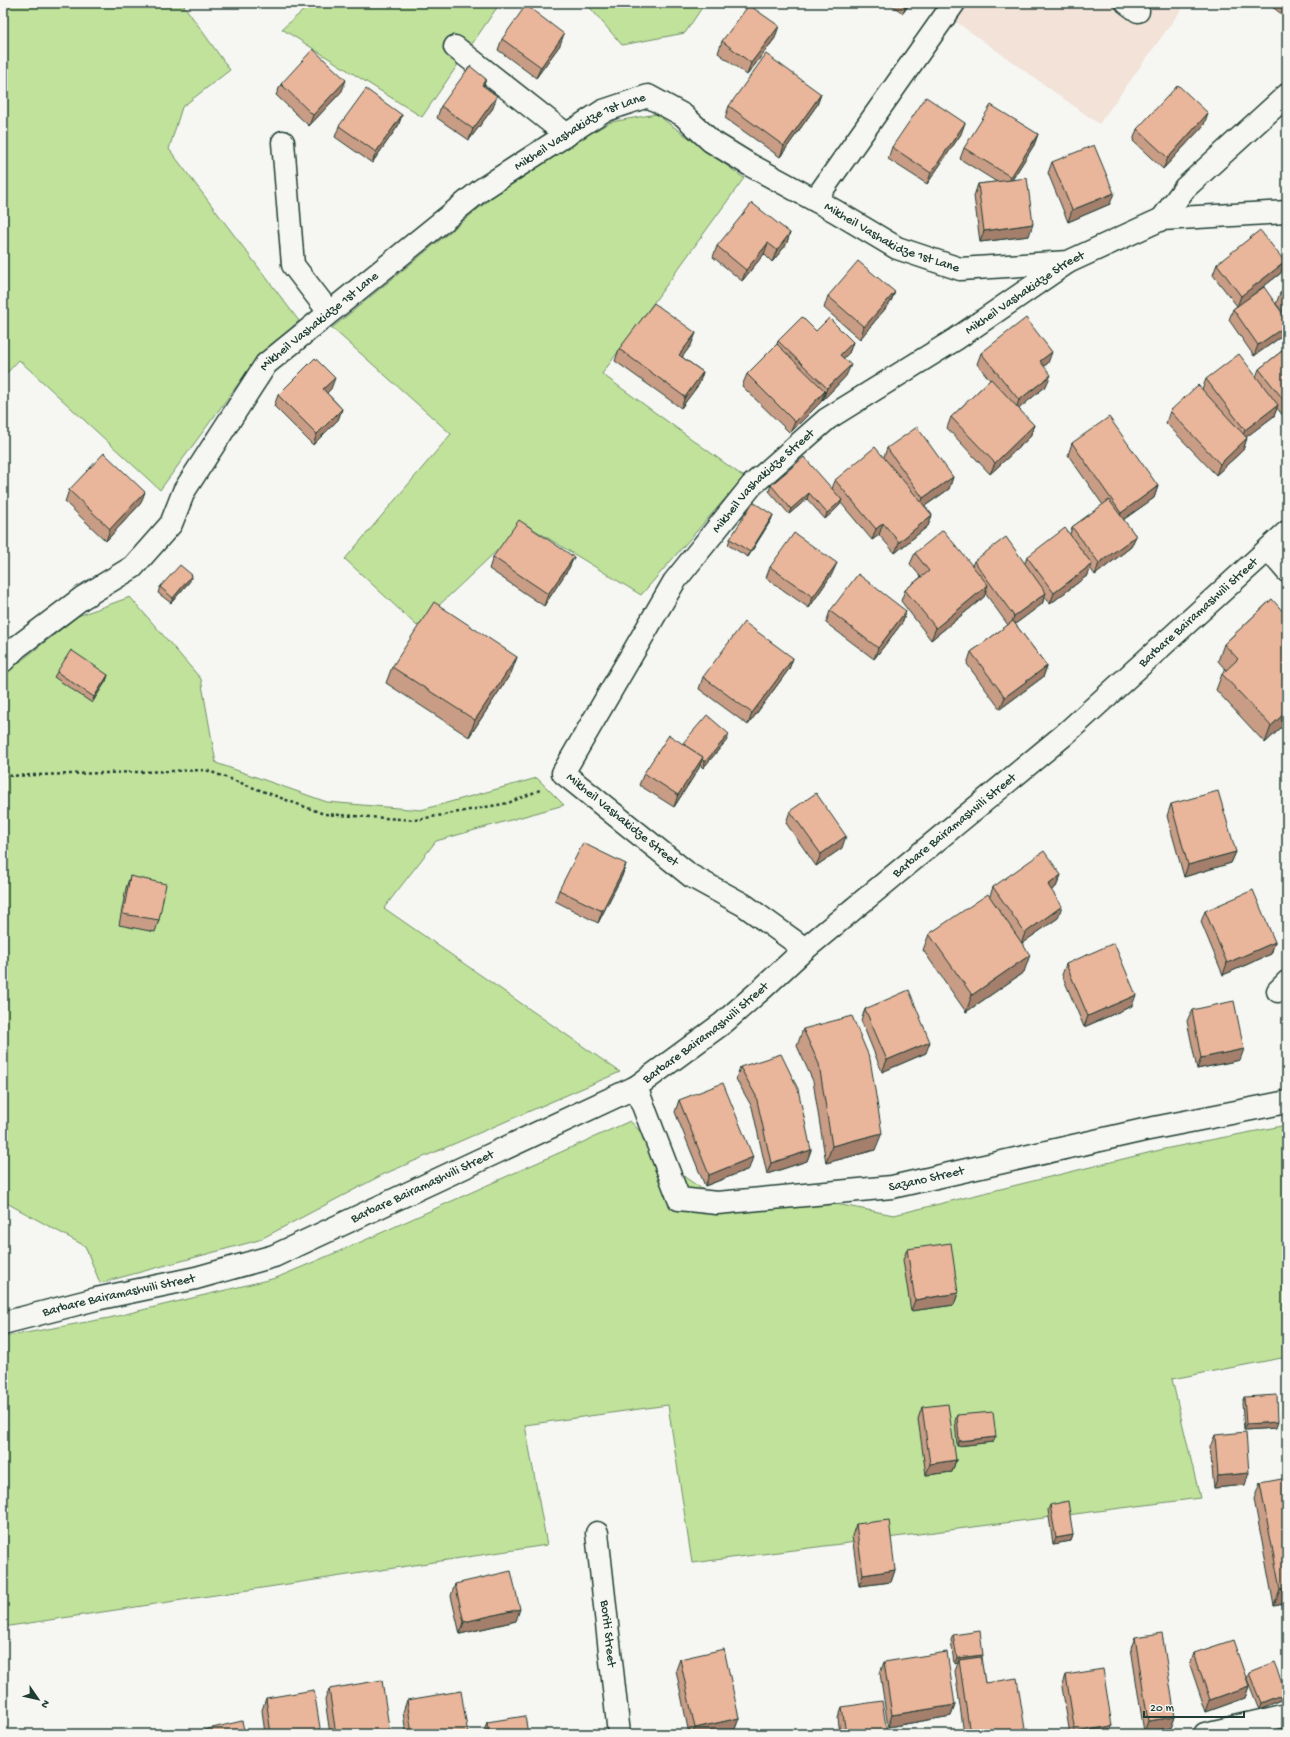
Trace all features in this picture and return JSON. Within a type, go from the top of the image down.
[{"type":"street","points":[[815,200],[954,3]]},
{"type":"street","points":[[455,47],[567,135]]},
{"type":"street","name":"Mikheil Vashakidze Street","points":[[805,949],[744,905],[691,876],[563,773],[674,582],[752,485],[827,419],[956,339],[1068,262],[1162,219],[1185,188],[1287,95]]},
{"type":"street","name":"Mikheil Vashakidze 1st Lane","points":[[3,661],[17,647],[82,598],[133,568],[171,524],[184,491],[266,364],[481,190],[604,111],[648,96],[683,114],[711,141],[743,161],[815,200],[897,248],[960,269],[1068,262]]},
{"type":"street","points":[[283,142],[293,265],[329,312]]},
{"type":"street","points":[[1162,219],[1287,212]]},
{"type":"street","name":"Barbare Bairamashvili Street","points":[[3,1323],[96,1299],[196,1278],[274,1256],[636,1087],[723,1022],[763,988],[805,949],[1064,735],[1287,532]]},
{"type":"street","points":[[1269,550],[1287,571]]},
{"type":"street","name":"Sazano Street","points":[[636,1087],[679,1199],[717,1203],[892,1187],[1144,1130],[1287,1102]]},
{"type":"street","name":"Boriti Street","points":[[597,1532],[619,1734]]},
{"type":"street","points":[[1205,1734],[1287,1715]]},
{"type":"path","points":[[3,776],[206,770],[324,814],[415,820],[508,803],[542,789],[563,773]]},
{"type":"shaded area","points":[[930,3],[1186,3],[1099,124]]},
{"type":"green space","points":[[3,3],[182,3],[230,70],[182,107],[169,149],[299,321],[255,361],[160,490],[19,360],[3,377]]},
{"type":"green space","points":[[312,3],[500,3],[422,117],[282,29]]},
{"type":"green space","points":[[586,3],[705,3],[685,33],[622,45]]},
{"type":"green space","points":[[656,114],[744,178],[602,374],[744,477],[641,595],[525,524],[417,626],[345,559],[451,434],[332,328],[532,165],[611,122]]},
{"type":"green space","points":[[130,597],[201,679],[216,763],[327,802],[421,810],[537,778],[564,805],[436,841],[384,908],[620,1072],[382,1175],[259,1240],[100,1283],[85,1246],[3,1201],[3,675],[78,616]]},
{"type":"green space","points":[[630,1121],[686,1178],[708,1193],[831,1203],[894,1215],[1164,1149],[1287,1125],[1287,1357],[1172,1379],[1200,1498],[692,1563],[668,1405],[525,1425],[547,1545],[3,1627],[3,1337],[109,1318],[276,1278],[363,1241]]},
{"type":"building","points":[[526,5],[564,34],[541,67],[502,39]]},
{"type":"building","points":[[749,5],[779,26],[751,63],[722,41]]},
{"type":"building","points":[[313,49],[346,80],[313,115],[281,84]]},
{"type":"building","points":[[766,54],[821,94],[784,146],[729,106]]},
{"type":"building","points":[[470,66],[486,79],[482,85],[497,96],[473,129],[441,106]]},
{"type":"building","points":[[1178,85],[1208,113],[1168,158],[1137,129]]},
{"type":"building","points":[[366,89],[402,115],[376,152],[339,126]]},
{"type":"building","points":[[926,97],[965,123],[931,173],[892,147]]},
{"type":"building","points":[[991,105],[1038,134],[1011,177],[964,148]]},
{"type":"building","points":[[1094,145],[1114,193],[1072,210],[1052,162]]},
{"type":"building","points":[[1027,178],[1033,224],[984,231],[978,184]]},
{"type":"building","points":[[752,203],[790,233],[777,250],[768,243],[746,270],[717,246]]},
{"type":"building","points":[[1260,230],[1285,262],[1241,296],[1217,264]]},
{"type":"building","points":[[858,261],[895,292],[864,327],[828,296]]},
{"type":"building","points":[[1287,286],[1287,300],[1280,293]]},
{"type":"building","points":[[1264,287],[1287,320],[1287,325],[1258,345],[1233,309]]},
{"type":"building","points":[[654,303],[696,333],[679,355],[703,372],[685,397],[619,349]]},
{"type":"building","points":[[802,317],[816,331],[829,318],[853,342],[840,355],[851,365],[827,388],[778,341]]},
{"type":"building","points":[[1026,318],[1052,352],[1040,361],[1051,375],[1019,400],[981,353]]},
{"type":"building","points":[[777,344],[825,391],[795,422],[747,374]]},
{"type":"building","points":[[1287,347],[1287,404],[1259,369]]},
{"type":"building","points":[[1239,354],[1278,405],[1245,430],[1206,379]]},
{"type":"building","points":[[315,358],[335,378],[323,389],[342,409],[317,434],[278,395]]},
{"type":"building","points":[[991,379],[1034,425],[995,463],[951,417]]},
{"type":"building","points":[[1198,385],[1247,438],[1220,464],[1170,411]]},
{"type":"building","points":[[1109,417],[1158,486],[1121,513],[1072,443]]},
{"type":"building","points":[[917,427],[953,477],[923,498],[887,448]]},
{"type":"building","points":[[875,447],[932,515],[899,542],[883,523],[876,529],[835,480]]},
{"type":"building","points":[[104,453],[145,492],[110,529],[69,490]]},
{"type":"building","points":[[804,457],[842,500],[827,513],[809,493],[791,509],[771,485]]},
{"type":"building","points":[[1109,500],[1136,536],[1099,563],[1072,527]]},
{"type":"building","points":[[753,502],[773,515],[750,552],[730,539]]},
{"type":"building","points":[[519,520],[574,557],[548,594],[493,557]]},
{"type":"building","points":[[1065,528],[1092,564],[1054,593],[1027,557]]},
{"type":"building","points":[[943,530],[988,585],[936,628],[905,590],[929,571],[915,553]]},
{"type":"building","points":[[794,533],[837,563],[813,597],[770,567]]},
{"type":"building","points":[[1006,537],[1046,593],[1014,616],[974,561]]},
{"type":"building","points":[[180,565],[192,575],[173,598],[160,587]]},
{"type":"building","points":[[858,574],[906,611],[878,648],[830,611]]},
{"type":"building","points":[[1272,599],[1285,614],[1287,613],[1287,711],[1271,726],[1222,674],[1238,659],[1224,644]]},
{"type":"building","points":[[434,602],[517,657],[475,720],[392,667]]},
{"type":"building","points":[[1013,621],[1047,666],[1005,697],[971,652]]},
{"type":"building","points":[[744,622],[793,658],[752,713],[703,677]]},
{"type":"building","points":[[71,650],[108,675],[94,697],[57,672]]},
{"type":"building","points":[[707,715],[729,734],[705,762],[702,759],[703,757],[683,743]]},
{"type":"building","points":[[669,735],[703,757],[678,795],[644,773]]},
{"type":"building","points":[[1218,791],[1236,852],[1188,865],[1171,804]]},
{"type":"building","points":[[816,793],[846,836],[821,854],[790,811]]},
{"type":"building","points":[[583,843],[626,864],[602,911],[559,890]]},
{"type":"building","points":[[1044,851],[1061,875],[1048,885],[1062,906],[1025,933],[993,887]]},
{"type":"building","points":[[130,876],[166,884],[159,920],[123,914]]},
{"type":"building","points":[[1253,890],[1275,942],[1227,963],[1205,911]]},
{"type":"building","points":[[988,894],[1030,955],[972,995],[929,934]]},
{"type":"building","points":[[1114,943],[1136,995],[1088,1016],[1066,964]]},
{"type":"building","points":[[909,990],[930,1042],[887,1060],[865,1009]]},
{"type":"building","points":[[1234,1001],[1244,1049],[1201,1058],[1192,1010]]},
{"type":"building","points":[[852,1016],[870,1059],[882,1133],[832,1146],[819,1064],[803,1029]]},
{"type":"building","points":[[781,1054],[798,1089],[811,1150],[771,1163],[756,1096],[740,1067]]},
{"type":"building","points":[[723,1083],[753,1157],[709,1175],[679,1100]]},
{"type":"building","points":[[951,1243],[958,1293],[915,1300],[907,1249]]},
{"type":"building","points":[[1277,1395],[1278,1422],[1246,1424],[1244,1397]]},
{"type":"building","points":[[948,1404],[956,1460],[930,1464],[922,1407]]},
{"type":"building","points":[[993,1412],[996,1437],[959,1441],[957,1415]]},
{"type":"building","points":[[1246,1432],[1249,1473],[1218,1476],[1215,1435]]},
{"type":"building","points":[[1287,1478],[1287,1588],[1280,1589],[1260,1483]]},
{"type":"building","points":[[1068,1501],[1073,1535],[1056,1538],[1050,1505]]},
{"type":"building","points":[[889,1520],[895,1570],[863,1575],[856,1524]]},
{"type":"building","points":[[511,1571],[520,1609],[464,1622],[455,1584]]},
{"type":"building","points":[[980,1631],[983,1655],[957,1658],[953,1635]]},
{"type":"building","points":[[1162,1633],[1175,1717],[1148,1721],[1135,1637]]},
{"type":"building","points":[[1233,1640],[1249,1686],[1210,1700],[1194,1653]]},
{"type":"building","points":[[724,1649],[739,1718],[695,1728],[680,1659]]},
{"type":"building","points":[[947,1652],[955,1705],[892,1715],[884,1662]]},
{"type":"building","points":[[981,1657],[985,1683],[1017,1678],[1025,1729],[994,1734],[970,1734],[959,1660]]},
{"type":"building","points":[[1274,1663],[1286,1693],[1261,1703],[1249,1673]]},
{"type":"building","points":[[1103,1669],[1112,1726],[1075,1732],[1066,1675]]},
{"type":"building","points":[[382,1680],[390,1734],[336,1734],[329,1689]]},
{"type":"building","points":[[314,1690],[321,1734],[271,1734],[266,1698]]},
{"type":"building","points":[[461,1691],[468,1734],[412,1734],[407,1700]]},
{"type":"building","points":[[882,1701],[887,1733],[846,1734],[842,1707]]},
{"type":"building","points":[[525,1716],[528,1734],[489,1734],[487,1722]]},
{"type":"building","points":[[242,1721],[245,1734],[187,1734]]},
{"type":"building","points":[[81,1733],[81,1734],[49,1734]]}]
